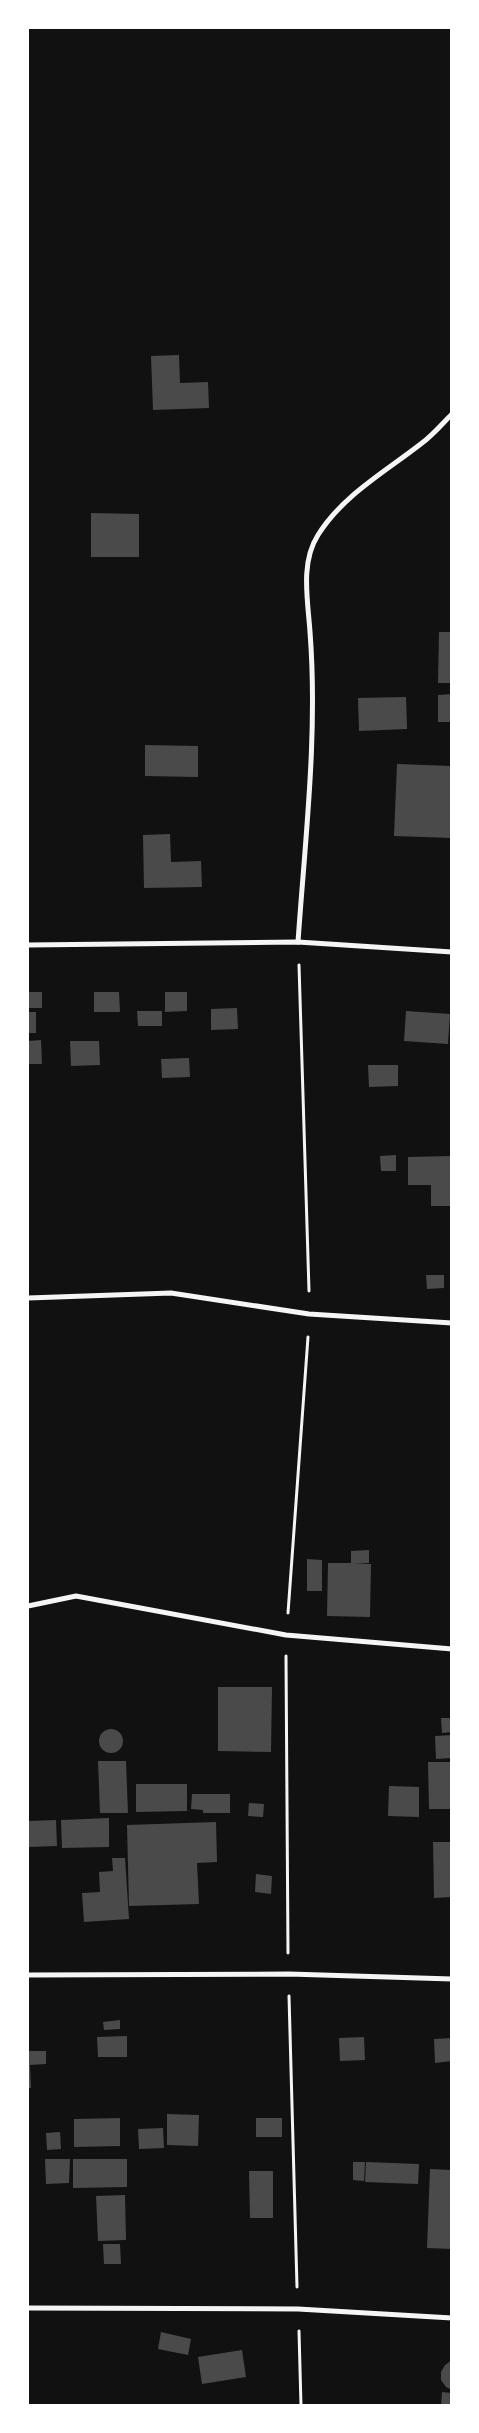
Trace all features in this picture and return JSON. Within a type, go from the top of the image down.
[{"type":"street","points":[[298,942],[311,745],[313,668],[307,584],[309,555],[317,536],[335,513],[366,483],[424,442],[452,414]]},
{"type":"street","points":[[28,945],[298,942],[452,952]]},
{"type":"street","points":[[28,1298],[171,1293],[310,1314],[452,1323]]},
{"type":"street","points":[[28,1606],[76,1596],[286,1635],[452,1649]]},
{"type":"street","points":[[28,1975],[288,1974],[452,1979]]},
{"type":"street","points":[[28,2308],[298,2309],[452,2318]]},
{"type":"path","points":[[298,942],[310,1314],[286,1635],[288,1974],[301,2406]]},
{"type":"building","points":[[179,355],[180,383],[208,382],[209,408],[153,410],[151,356]]},
{"type":"building","points":[[91,513],[139,514],[139,557],[91,557]]},
{"type":"building","points":[[439,632],[452,632],[452,683],[438,683]]},
{"type":"building","points":[[452,694],[452,722],[438,722],[438,695]]},
{"type":"building","points":[[406,697],[407,729],[359,731],[358,698]]},
{"type":"building","points":[[145,745],[198,746],[198,777],[145,776]]},
{"type":"building","points":[[397,764],[452,766],[452,838],[394,836]]},
{"type":"building","points":[[170,834],[171,862],[201,861],[202,887],[144,888],[143,835]]},
{"type":"building","points":[[28,992],[42,992],[42,1008],[28,1008]]},
{"type":"building","points":[[94,992],[119,992],[120,1012],[94,1012]]},
{"type":"building","points":[[165,992],[187,992],[187,1011],[165,1012]]},
{"type":"building","points":[[237,1008],[238,1029],[211,1030],[211,1009]]},
{"type":"building","points":[[137,1011],[162,1011],[162,1026],[138,1026]]},
{"type":"building","points":[[406,1011],[450,1014],[448,1044],[404,1041]]},
{"type":"building","points":[[28,1012],[36,1012],[36,1033],[28,1033]]},
{"type":"building","points":[[41,1040],[42,1064],[28,1064],[28,1041]]},
{"type":"building","points":[[70,1041],[99,1041],[100,1065],[71,1066]]},
{"type":"building","points":[[189,1058],[190,1077],[162,1078],[161,1059]]},
{"type":"building","points":[[368,1065],[398,1065],[398,1086],[369,1087]]},
{"type":"building","points":[[396,1155],[396,1171],[381,1171],[380,1156]]},
{"type":"building","points":[[452,1156],[452,1206],[431,1206],[431,1185],[408,1185],[408,1157]]},
{"type":"building","points":[[426,1275],[444,1275],[444,1288],[427,1289]]},
{"type":"building","points":[[369,1550],[369,1563],[354,1564],[371,1564],[370,1617],[327,1616],[328,1563],[351,1563],[351,1551]]},
{"type":"building","points":[[307,1559],[322,1560],[322,1591],[307,1591]]},
{"type":"building","points":[[218,1687],[272,1687],[271,1752],[218,1751]]},
{"type":"building","points":[[441,1718],[452,1718],[452,1732],[442,1733]]},
{"type":"building","points":[[111,1729],[116,1730],[122,1736],[122,1746],[116,1752],[111,1753],[106,1752],[100,1746],[99,1741],[100,1736],[106,1730]]},
{"type":"building","points":[[452,1735],[452,1758],[436,1759],[435,1736]]},
{"type":"building","points":[[98,1761],[126,1761],[128,1813],[100,1813]]},
{"type":"building","points":[[428,1762],[452,1762],[452,1809],[429,1809]]},
{"type":"building","points":[[136,1784],[187,1784],[187,1811],[136,1812]]},
{"type":"building","points":[[389,1786],[419,1787],[419,1817],[388,1816]]},
{"type":"building","points":[[192,1794],[230,1794],[230,1813],[203,1813],[203,1810],[191,1809]]},
{"type":"building","points":[[249,1803],[264,1804],[263,1817],[248,1816]]},
{"type":"building","points":[[109,1818],[109,1847],[62,1848],[61,1820]]},
{"type":"building","points":[[56,1820],[57,1846],[28,1847],[28,1821]]},
{"type":"building","points":[[216,1822],[217,1862],[197,1863],[199,1904],[129,1906],[127,1825]]},
{"type":"building","points":[[433,1842],[452,1842],[452,1897],[434,1898]]},
{"type":"building","points":[[112,1858],[125,1858],[129,1919],[84,1922],[82,1893],[100,1892],[99,1872],[113,1871]]},
{"type":"building","points":[[256,1874],[272,1876],[271,1894],[255,1892]]},
{"type":"building","points":[[120,2020],[120,2029],[104,2030],[103,2022]]},
{"type":"building","points":[[127,2036],[127,2057],[98,2057],[97,2037]]},
{"type":"building","points":[[364,2037],[365,2060],[340,2061],[339,2038]]},
{"type":"building","points":[[452,2038],[452,2061],[435,2063],[434,2039]]},
{"type":"building","points":[[28,2051],[46,2051],[46,2064],[30,2065],[31,2088],[28,2088]]},
{"type":"building","points":[[167,2114],[199,2115],[198,2146],[167,2145]]},
{"type":"building","points":[[120,2118],[120,2146],[74,2147],[74,2119]]},
{"type":"building","points":[[256,2118],[282,2118],[282,2137],[256,2137]]},
{"type":"building","points":[[163,2128],[164,2148],[139,2149],[138,2129]]},
{"type":"building","points":[[60,2132],[61,2149],[47,2150],[46,2133]]},
{"type":"building","points":[[45,2159],[70,2159],[69,2183],[46,2184]]},
{"type":"building","points":[[73,2159],[127,2159],[127,2187],[73,2188]]},
{"type":"building","points":[[353,2162],[365,2162],[364,2181],[353,2180]]},
{"type":"building","points":[[366,2162],[419,2164],[418,2184],[365,2182]]},
{"type":"building","points":[[430,2169],[452,2170],[452,2249],[427,2248]]},
{"type":"building","points":[[249,2171],[273,2171],[273,2218],[250,2218]]},
{"type":"building","points":[[125,2195],[126,2240],[98,2241],[96,2196]]},
{"type":"building","points":[[103,2244],[120,2244],[121,2264],[104,2264]]},
{"type":"building","points":[[161,2332],[191,2339],[188,2355],[158,2349]]},
{"type":"building","points":[[242,2350],[246,2377],[202,2384],[198,2357]]},
{"type":"building","points":[[452,2360],[452,2390],[446,2387],[441,2380],[441,2372],[445,2365]]},
{"type":"building","points":[[442,2392],[452,2393],[452,2406],[441,2406]]}]
